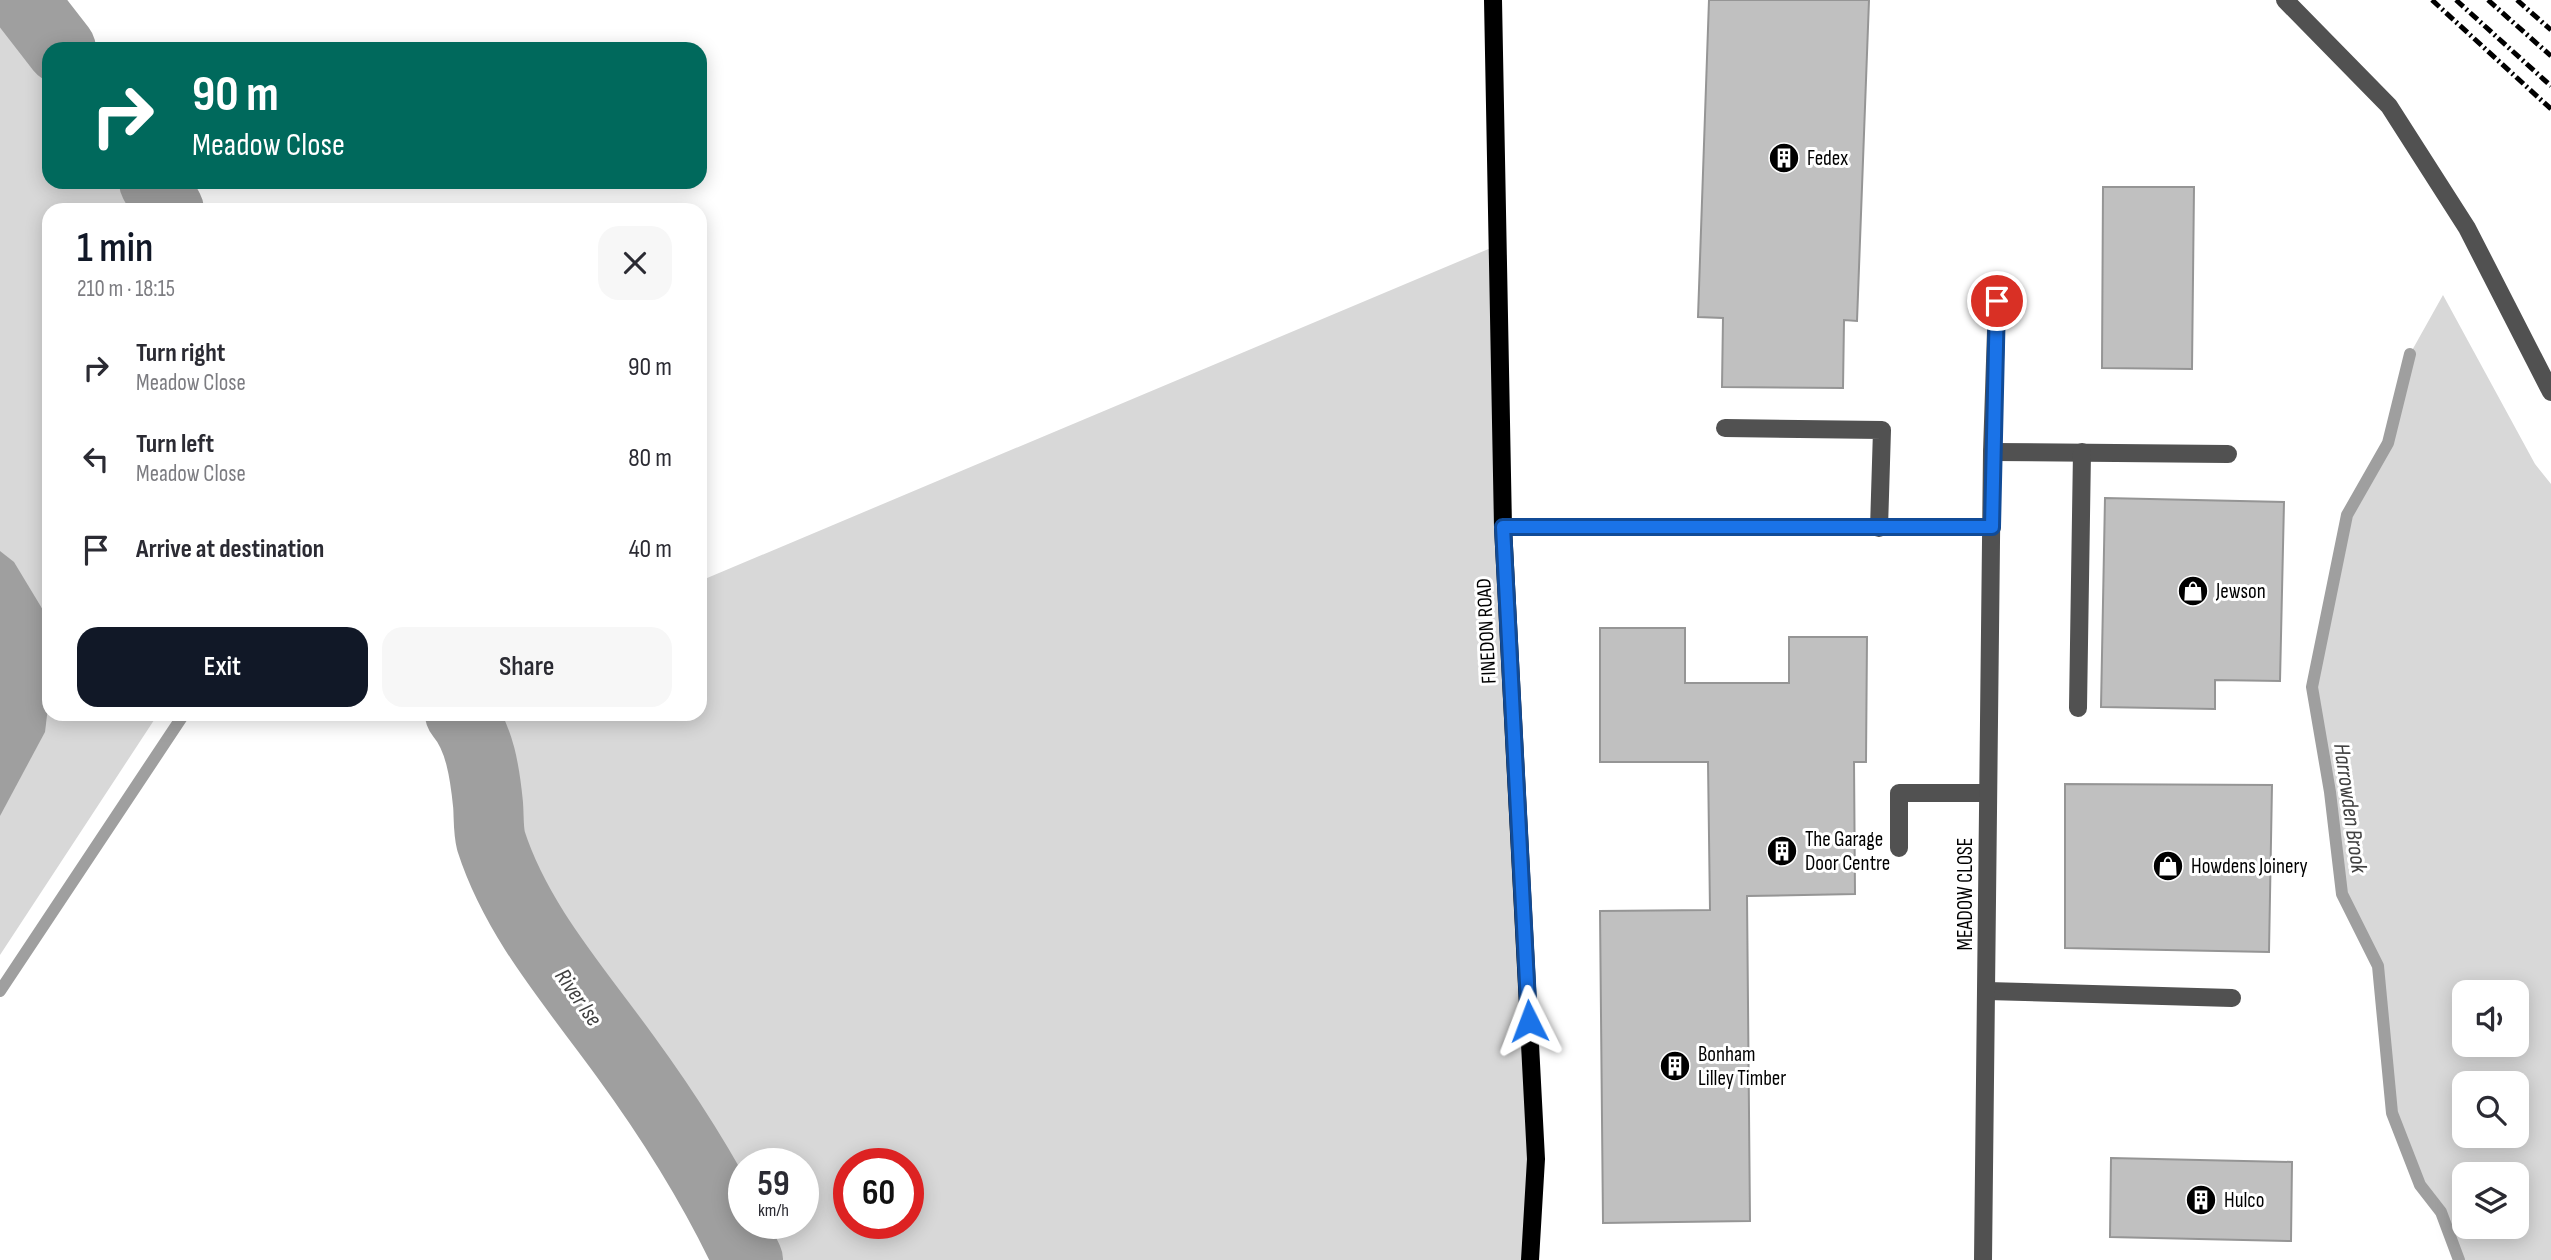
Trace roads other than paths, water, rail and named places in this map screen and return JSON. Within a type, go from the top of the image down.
[{"type":"main road","name":"FINEDON ROAD","points":[[1493,0],[1503,527],[1536,1159],[1531,1260]]},
{"type":"street","points":[[2285,0],[2389,106],[2467,228],[2551,392]]},
{"type":"street","name":"MEADOW CLOSE","points":[[1983,1260],[1992,452],[1997,301]]},
{"type":"street","points":[[1725,428],[1882,430],[1879,528]]},
{"type":"street","points":[[1992,452],[2228,454]]},
{"type":"street","points":[[2078,708],[2082,452]]},
{"type":"street","points":[[1503,527],[1992,527]]},
{"type":"street","points":[[1899,848],[1899,793],[1988,793]]},
{"type":"street","points":[[1987,991],[2232,998]]},
{"type":"waterway","name":"River Ise","points":[[23,0],[56,42]]},
{"type":"waterway","name":"River Ise","points":[[158,189],[165,203]]},
{"type":"waterway","name":"Harrowden Brook","points":[[2410,354],[2388,443],[2347,515],[2312,687],[2330,792],[2342,894],[2378,966],[2392,1113],[2420,1185],[2441,1212],[2459,1260]]},
{"type":"waterway","points":[[0,991],[179,721]]},
{"type":"waterway","name":"River Ise","points":[[465,721],[480,756],[491,841],[516,899],[549,953],[642,1080],[675,1130],[707,1181],[748,1260]]},
{"type":"railway","points":[[2432,0],[2551,109]]},
{"type":"railway","points":[[2456,0],[2551,86]]},
{"type":"railway","points":[[2488,0],[2551,56]]},
{"type":"railway","points":[[2517,0],[2551,30]]},
{"type":"place","name":"Fedex","points":[[1784,158]]},
{"type":"place","name":"Jewson","points":[[2193,591]]},
{"type":"place","name":"The Garage Door Centre","points":[[1782,851]]},
{"type":"place","name":"Howdens Joinery","points":[[2168,866]]},
{"type":"place","name":"Bonham Lilley Timber","points":[[1675,1066]]},
{"type":"place","name":"Hulco","points":[[2201,1200]]}]
